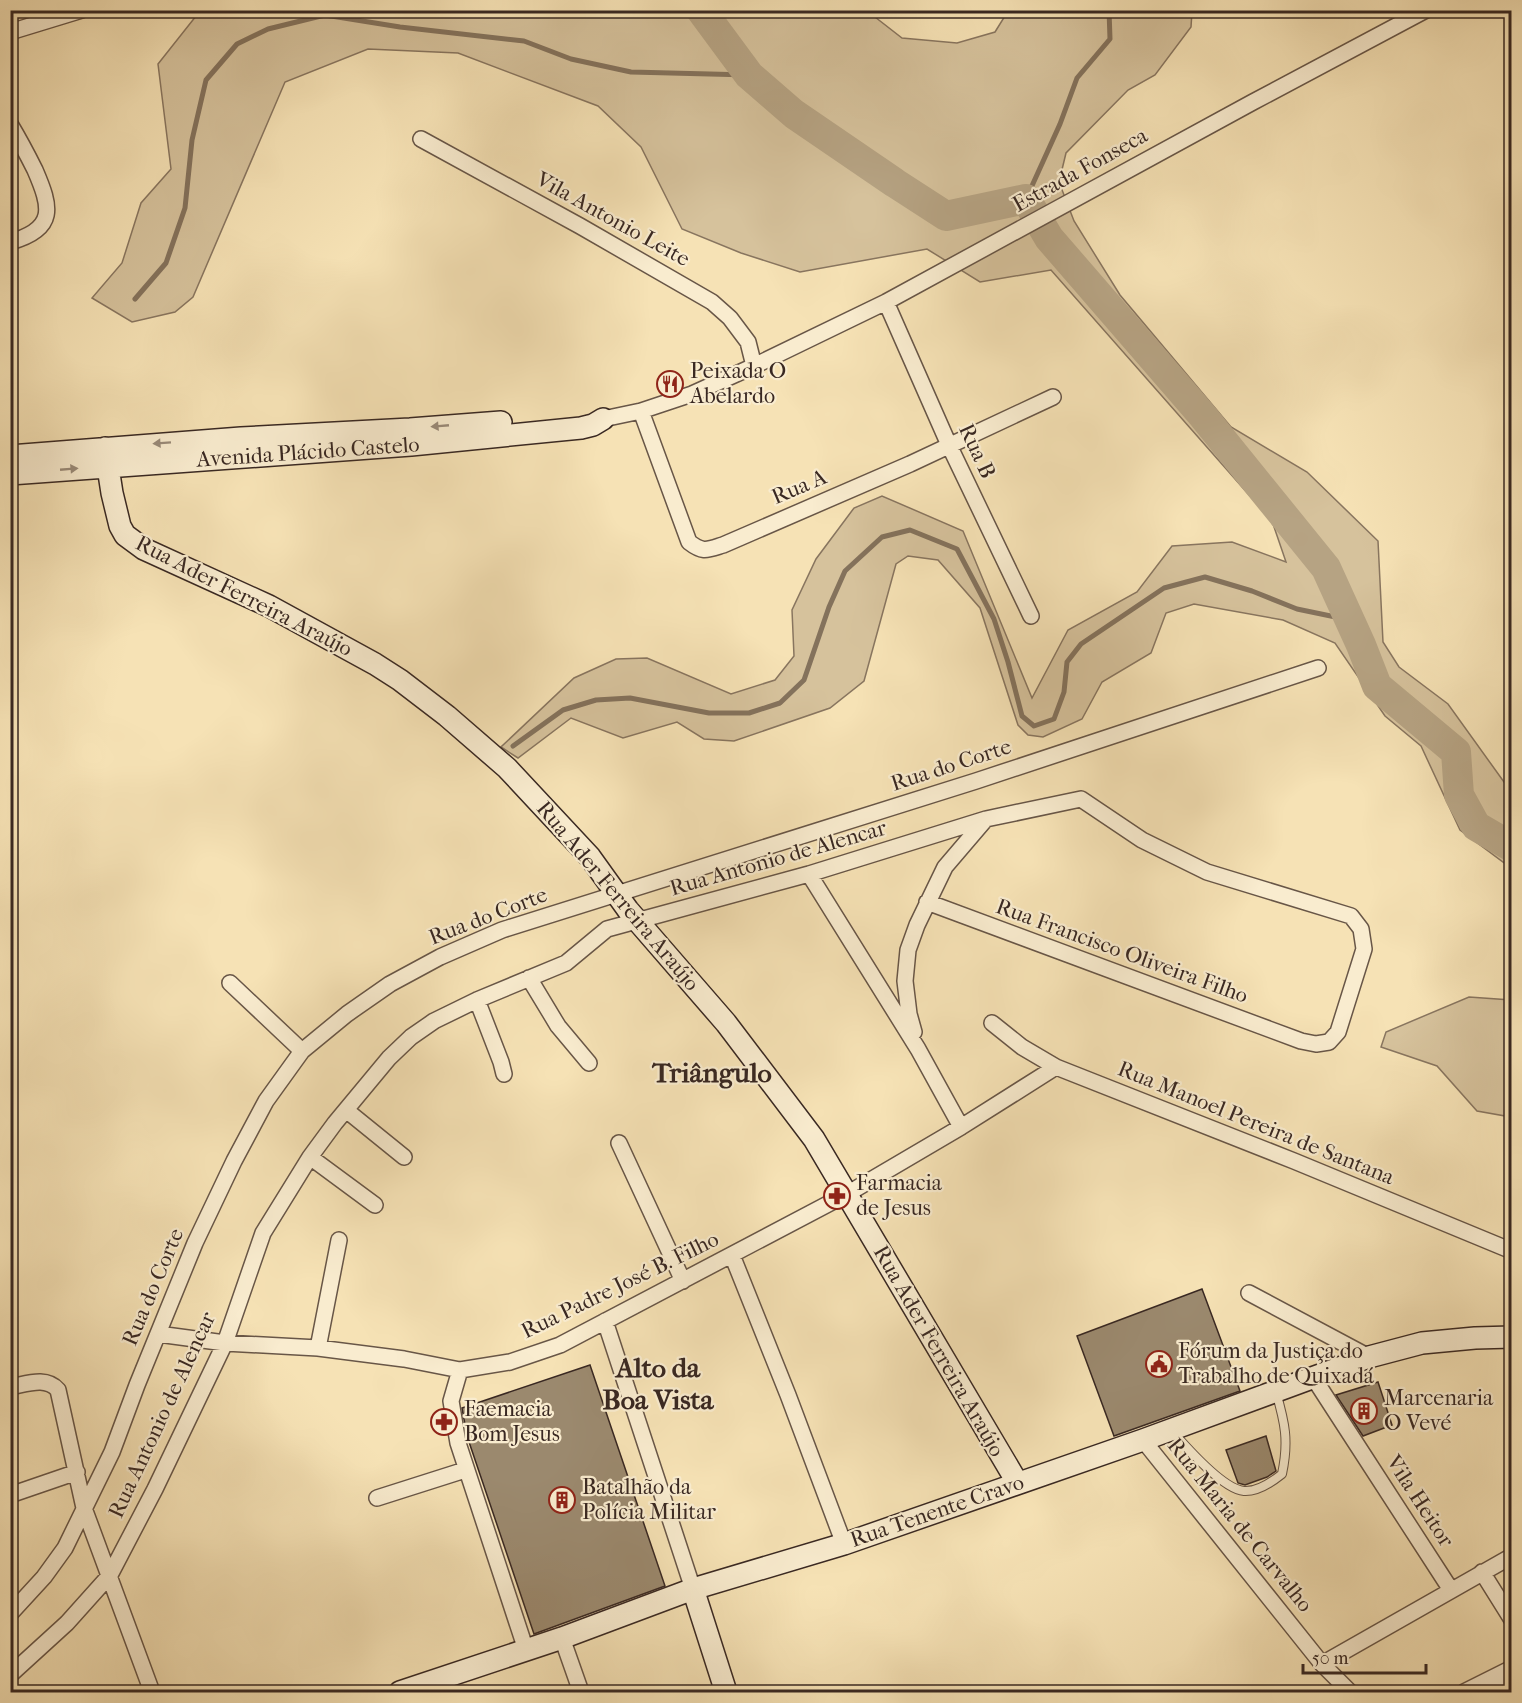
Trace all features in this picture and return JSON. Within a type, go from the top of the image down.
[{"type":"street","points":[[10,32],[82,10]]},
{"type":"street","name":"Estrada Fonseca","points":[[754,366],[886,302],[1426,10]]},
{"type":"street","points":[[10,124],[25,149],[47,200],[48,209],[44,223],[35,231],[10,242]]},
{"type":"street","name":"Vila Antonio Leite","points":[[421,139],[712,302],[730,318],[748,342],[754,366]]},
{"type":"street","name":"Rua B","points":[[886,302],[949,445],[1031,616]]},
{"type":"street","name":"Avenida Plácido Castelo","points":[[10,456],[107,457],[410,437],[572,416],[591,415],[603,419],[641,411],[692,394],[754,366]]},
{"type":"street","name":"Rua A","points":[[641,411],[689,542],[698,549],[707,550],[723,545],[1053,397]]},
{"type":"street","name":"Avenida Plácido Castelo","points":[[10,474],[107,457]]},
{"type":"street","name":"Rua Ader Ferreira Araújo","points":[[107,457],[117,516],[125,535],[144,549],[279,612],[400,680],[447,716],[507,768],[590,857],[638,921],[726,1023],[814,1139],[1017,1482]]},
{"type":"street","name":"Rua do Corte","points":[[10,1614],[44,1577],[65,1548],[112,1452],[195,1243],[266,1101],[302,1051],[347,1014],[390,984],[440,957],[502,930],[976,781],[1318,668]]},
{"type":"street","name":"Rua Antonio de Alencar","points":[[10,1675],[67,1623],[110,1575],[155,1489],[225,1343],[263,1233],[310,1157],[346,1110],[389,1058],[411,1037],[434,1021],[477,1000],[566,963],[607,929],[809,874],[986,819],[1081,799],[1142,840],[1207,872],[1351,916],[1361,929],[1364,949],[1338,1032],[1329,1042],[1316,1044],[1302,1041]]},
{"type":"street","points":[[918,1049],[909,1014],[905,966],[908,950],[927,902],[945,867],[986,819]]},
{"type":"street","points":[[809,874],[918,1049],[961,1127]]},
{"type":"street","name":"Rua Francisco Oliveira Filho","points":[[927,902],[1302,1041]]},
{"type":"street","points":[[529,978],[558,1026],[589,1063]]},
{"type":"street","points":[[230,983],[302,1051]]},
{"type":"street","points":[[477,1000],[504,1074]]},
{"type":"street","name":"Rua Manoel Pereira de Santana","points":[[992,1023],[1022,1047],[1056,1067],[1294,1161],[1512,1251]]},
{"type":"street","name":"Rua Padre José B. Filho","points":[[158,1334],[225,1343],[318,1348],[404,1359],[460,1370],[510,1362],[560,1345],[847,1194],[961,1127],[1056,1067]]},
{"type":"street","points":[[346,1110],[404,1157]]},
{"type":"street","points":[[619,1143],[683,1281]]},
{"type":"street","points":[[310,1157],[375,1205]]},
{"type":"street","points":[[318,1348],[339,1240]]},
{"type":"street","points":[[732,1255],[844,1544]]},
{"type":"street","points":[[1250,1293],[1369,1357]]},
{"type":"street","points":[[605,1321],[726,1692]]},
{"type":"street","name":"Rua Tenente Cravo","points":[[400,1692],[446,1685],[526,1650],[693,1589],[844,1544],[1143,1440],[1369,1357],[1422,1343],[1512,1337]]},
{"type":"street","points":[[460,1370],[451,1401],[458,1443],[526,1650]]},
{"type":"street","name":"Vila Heitor","points":[[1313,1377],[1451,1590]]},
{"type":"street","points":[[10,1387],[46,1382],[53,1385],[61,1397],[84,1508],[152,1692]]},
{"type":"street","name":"Rua Maria de Carvalho","points":[[1143,1440],[1322,1664],[1350,1692]]},
{"type":"street","points":[[377,1498],[465,1470]]},
{"type":"street","points":[[10,1495],[77,1472]]},
{"type":"street","points":[[1322,1664],[1512,1556]]},
{"type":"street","points":[[1482,1572],[1512,1620]]},
{"type":"street","points":[[562,1638],[581,1692]]},
{"type":"street","points":[[1464,1692],[1512,1668]]},
{"type":"street","points":[[1497,1676],[1505,1692]]},
{"type":"lane","points":[[1170,1430],[1198,1459],[1226,1483],[1244,1491],[1261,1487],[1282,1474],[1286,1458],[1285,1425],[1275,1391]]},
{"type":"shaded area","points":[[866,10],[902,38],[957,43],[995,32],[1008,11],[1192,11],[1191,27],[1155,75],[1128,90],[1066,153],[1059,182],[1074,221],[1120,295],[1231,427],[1307,472],[1378,541],[1383,642],[1399,667],[1448,704],[1511,790],[1511,868],[1460,830],[1421,746],[1385,716],[1335,643],[1283,620],[1194,604],[1166,613],[1151,653],[1102,682],[1082,719],[1043,737],[1028,735],[1018,725],[980,608],[938,560],[908,556],[896,564],[864,681],[830,708],[734,741],[704,739],[677,722],[623,738],[571,718],[518,758],[501,747],[574,678],[616,659],[647,658],[731,694],[775,680],[794,656],[792,610],[816,559],[854,508],[882,496],[963,531],[1032,698],[1068,630],[1137,592],[1172,546],[1232,542],[1286,562],[1272,521],[1051,270],[980,282],[927,249],[800,272],[741,253],[682,229],[641,147],[598,106],[458,53],[368,49],[285,82],[193,297],[175,312],[132,322],[92,298],[122,263],[141,203],[171,169],[158,64],[200,11]]},
{"type":"shaded area","points":[[1469,997],[1511,1000],[1511,1117],[1477,1111],[1437,1066],[1381,1047],[1386,1032]]},
{"type":"building","name":"Fórum da Justiça do Trabalho de Quixadá","points":[[1202,1289],[1240,1391],[1114,1436],[1077,1336]]},
{"type":"building","name":"Batalhão da Polícia Militar","points":[[590,1365],[665,1586],[534,1634],[467,1436],[462,1408]]},
{"type":"building","name":"Marcenaria O Vevé","points":[[1378,1382],[1392,1425],[1363,1436],[1336,1395]]},
{"type":"building","points":[[1266,1436],[1276,1471],[1245,1485],[1238,1483],[1226,1450]]},
{"type":"waterway","points":[[701,10],[749,75],[794,114],[946,216],[1026,199],[1049,238],[1203,416],[1326,568],[1377,686],[1456,752],[1459,795],[1476,826],[1512,847]]},
{"type":"waterway","points":[[1026,199],[1060,124],[1077,78],[1110,39],[1109,10]]},
{"type":"waterway","points":[[135,299],[166,263],[185,208],[192,140],[206,80],[237,44],[268,29],[325,15],[400,27],[524,41],[571,59],[631,72],[749,75]]},
{"type":"waterway","points":[[513,746],[563,710],[596,700],[630,698],[709,713],[749,713],[780,703],[804,680],[829,607],[845,571],[882,537],[910,530],[957,549],[994,619],[1022,716],[1034,726],[1054,719],[1064,692],[1067,662],[1081,644],[1164,588],[1205,577],[1252,591],[1297,609],[1350,620]]},
{"type":"place","name":"Peixada O Abelardo","points":[[670,384]]},
{"type":"place","name":"Farmacia de Jesus","points":[[837,1196]]},
{"type":"place","name":"Fórum da Justiça do Trabalho de Quixadá","points":[[1159,1364]]},
{"type":"place","name":"Marcenaria O Vevé","points":[[1364,1411]]},
{"type":"place","name":"Faemacia Bom Jesus","points":[[444,1422]]},
{"type":"place","name":"Batalhão da Polícia Militar","points":[[562,1500]]},
{"type":"district","name":"Triângulo","points":[[712,1072]]},
{"type":"district","name":"Alto da Boa Vista","points":[[658,1383]]}]
